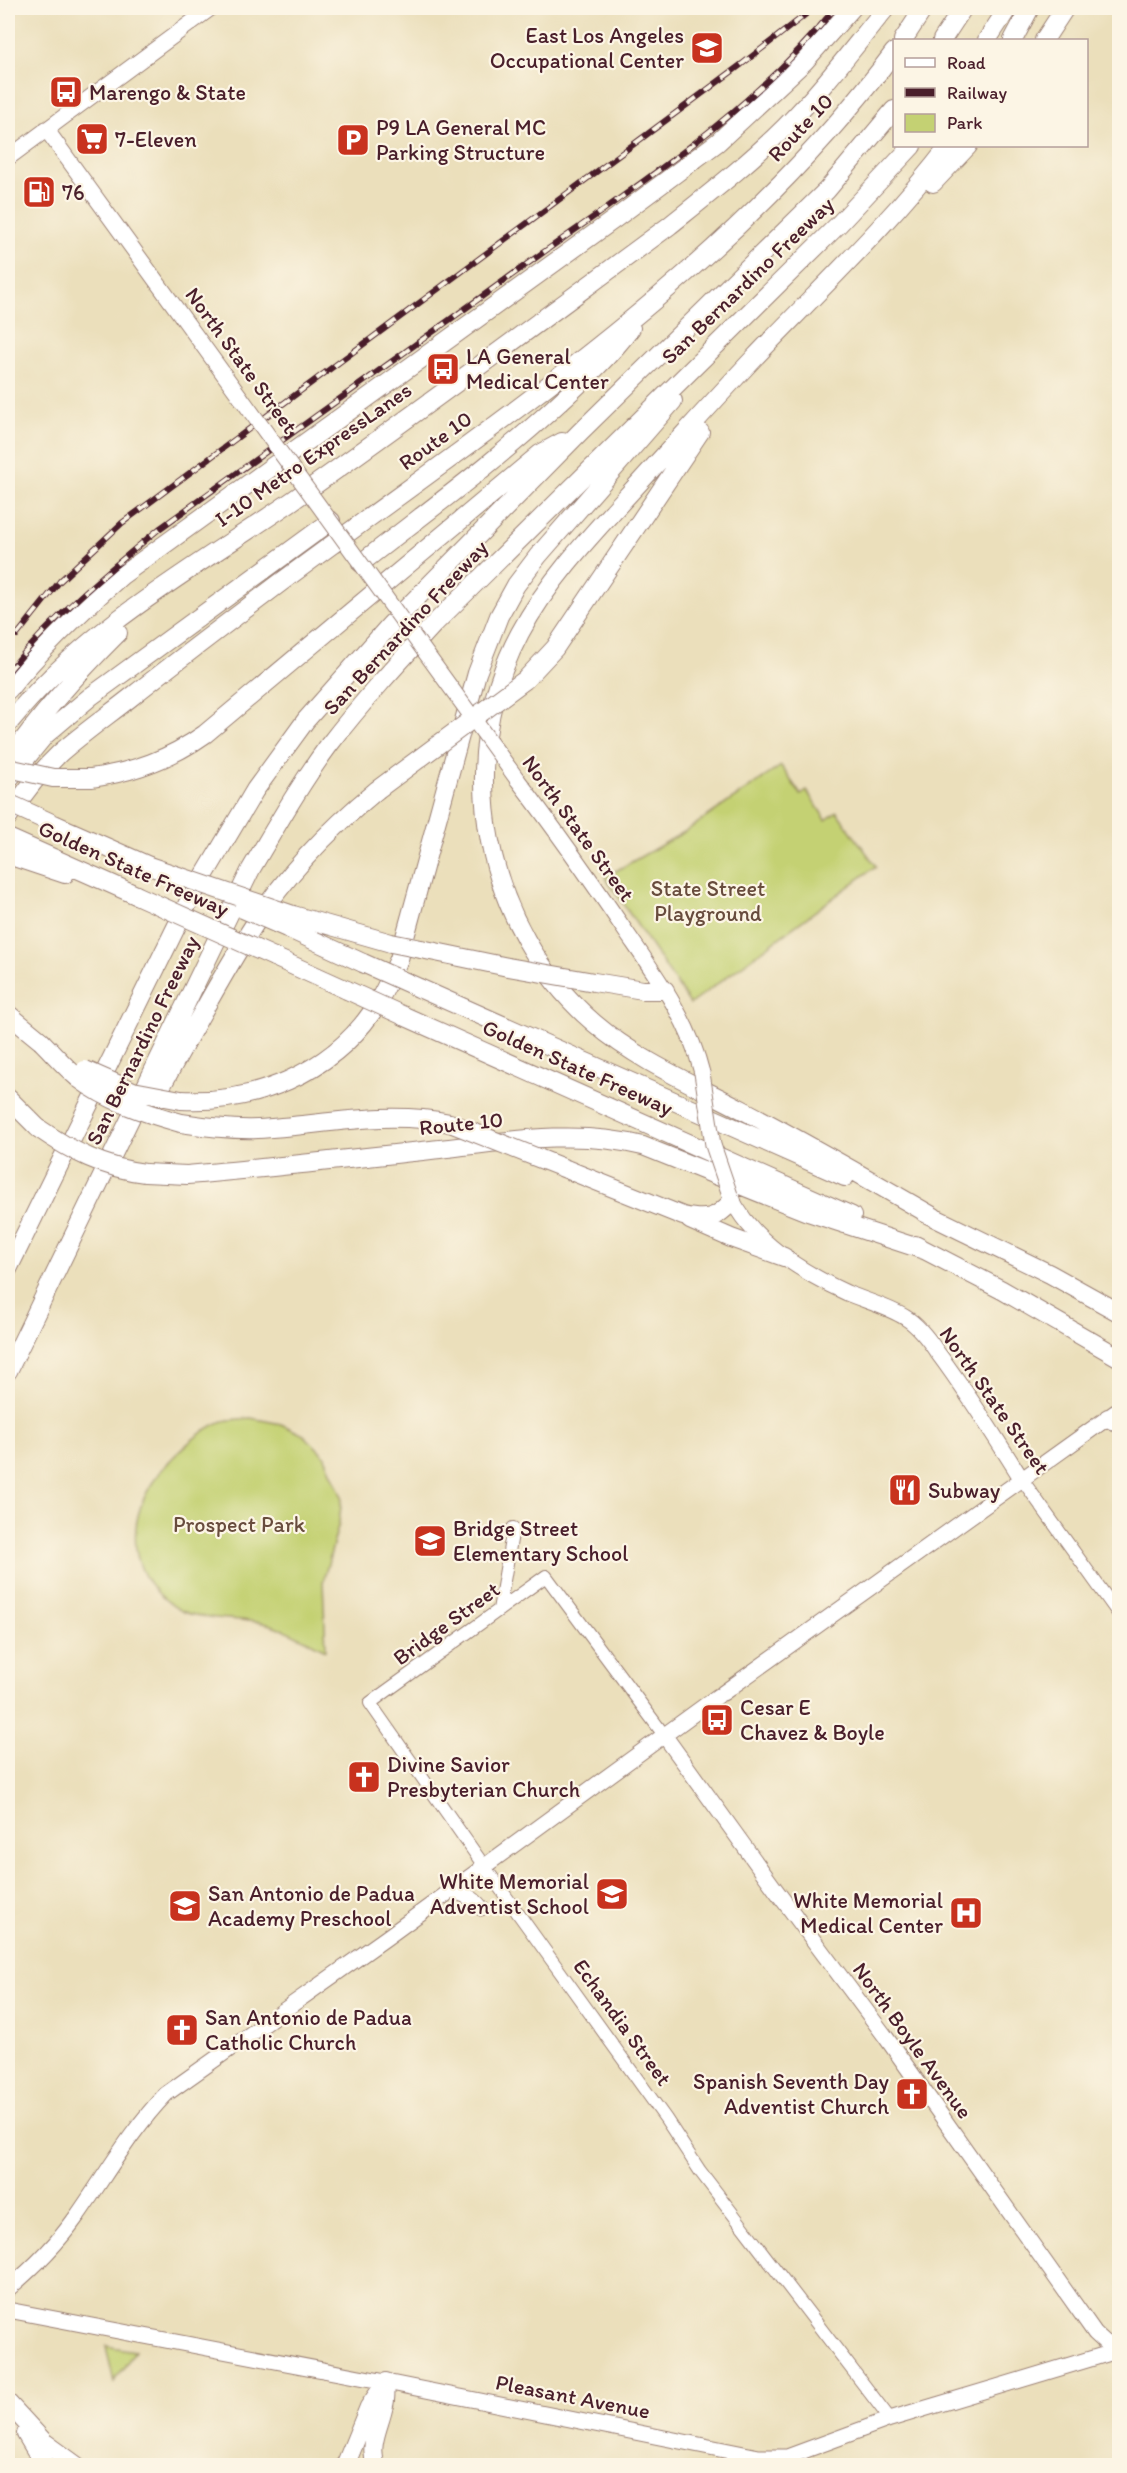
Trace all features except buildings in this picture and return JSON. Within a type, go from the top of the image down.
[{"type":"highway","name":"I-10 Metro ExpressLanes","points":[[8,690],[47,644],[121,576],[718,142],[804,62],[852,8]]},
{"type":"highway","name":"I-10 Metro ExpressLanes","points":[[8,724],[70,658],[153,594],[292,500],[660,233],[725,182],[786,126],[824,85],[886,8]]},
{"type":"highway","points":[[904,39],[924,8]]},
{"type":"highway","points":[[943,39],[963,8]]},
{"type":"highway","points":[[988,39],[1008,8]]},
{"type":"highway","points":[[1014,39],[1030,8]]},
{"type":"highway","points":[[1045,39],[1065,8]]},
{"type":"highway","name":"Route 10","points":[[8,817],[29,786],[59,754],[166,669],[491,428],[646,308],[729,233],[831,132],[893,53]]},
{"type":"highway","name":"San Bernardino Freeway","points":[[8,1269],[183,914],[255,790],[306,720],[361,656],[580,432],[827,190],[893,111]]},
{"type":"highway","name":"San Bernardino Freeway","points":[[8,1371],[251,869],[288,805],[328,747],[377,685],[434,624],[732,327],[839,224],[911,147]]},
{"type":"highway","points":[[934,1217],[813,1147],[644,1058],[594,1023],[565,995],[536,957],[517,925],[501,887],[494,863],[485,812],[485,745],[494,697],[519,635],[534,608],[624,500],[752,360],[898,208],[948,147]]},
{"type":"highway","points":[[848,262],[918,198],[967,147]]},
{"type":"highway","points":[[361,563],[526,434],[616,349],[646,308]]},
{"type":"highway","points":[[8,1014],[77,1066],[116,1085],[145,1094],[181,1100],[222,1100],[265,1090],[298,1076],[327,1058],[348,1039],[371,1013],[387,987],[399,959],[477,673],[486,645],[508,598],[538,556],[654,425],[732,327]]},
{"type":"highway","points":[[112,1157],[147,1111],[255,923],[345,816],[525,680],[555,648],[684,454],[752,360]]},
{"type":"highway","points":[[153,594],[141,611],[96,654],[45,711],[11,758],[8,768],[53,777],[91,778],[150,765],[187,747],[229,716],[540,454],[580,432]]},
{"type":"highway","points":[[8,780],[45,735],[90,697],[331,521]]},
{"type":"highway","points":[[8,786],[29,763],[56,741],[102,708],[166,669]]},
{"type":"highway","name":"Golden State Freeway","points":[[8,803],[149,866],[290,921],[363,963],[934,1217],[1050,1274],[1119,1313]]},
{"type":"highway","name":"Golden State Freeway","points":[[8,838],[42,860],[136,895],[924,1250],[1002,1290],[1119,1358]]},
{"type":"highway","points":[[8,855],[42,860]]},
{"type":"highway","points":[[290,921],[508,967],[643,990],[665,990]]},
{"type":"highway","points":[[41,1041],[78,1078],[100,1092],[134,1109],[181,1123],[226,1129],[258,1129],[406,1116],[450,1123],[683,1216],[700,1226],[784,1257]]},
{"type":"highway","name":"Route 10","points":[[8,1098],[38,1128],[58,1143],[113,1167],[145,1173],[187,1175],[460,1146],[584,1136],[615,1139],[652,1150],[805,1211],[924,1250]]},
{"type":"highway","points":[[683,1216],[705,1220],[716,1217],[731,1198]]},
{"type":"highway","points":[[345,2466],[369,2407],[386,2382]]},
{"type":"highway","points":[[376,2466],[372,2452],[373,2443],[384,2405],[386,2382]]},
{"type":"highway","points":[[8,2404],[45,2466]]},
{"type":"highway","points":[[8,2404],[44,2442],[77,2466]]},
{"type":"main road","points":[[8,158],[211,8]]},
{"type":"main road","name":"North State Street","points":[[46,129],[561,838],[665,990],[692,1039],[702,1073],[713,1145],[731,1198],[755,1230],[784,1257],[822,1281],[907,1318],[926,1337],[953,1373],[1021,1478]]},
{"type":"main road","points":[[8,2289],[58,2240],[138,2124],[166,2094],[1021,1478],[1116,1417]]},
{"type":"main road","name":"North Boyle Avenue","points":[[664,1735],[885,2036],[1095,2333],[1108,2345],[1119,2350]]},
{"type":"main road","points":[[449,1891],[466,1894],[481,1908]]},
{"type":"main road","name":"Pleasant Avenue","points":[[8,2310],[386,2382],[759,2457],[787,2457],[890,2419],[1119,2350]]},
{"type":"street","name":"North State Street","points":[[1021,1478],[1119,1616]]},
{"type":"street","points":[[499,1610],[513,1528]]},
{"type":"street","name":"Bridge Street","points":[[370,1703],[546,1576]]},
{"type":"street","name":"North Boyle Avenue","points":[[546,1576],[664,1735]]},
{"type":"street","name":"Echandia Street","points":[[370,1703],[484,1866],[660,2109],[700,2171],[890,2419]]},
{"type":"green space","name":"State Street Playground","points":[[781,766],[801,795],[807,791],[826,820],[837,812],[876,866],[690,1004],[605,877],[686,831]]},
{"type":"green space","name":"Prospect Park","points":[[251,1418],[281,1424],[304,1435],[324,1455],[342,1497],[339,1523],[323,1582],[326,1650],[267,1624],[199,1616],[182,1611],[160,1595],[141,1568],[135,1538],[137,1523],[140,1508],[155,1479],[177,1454],[215,1424]]},
{"type":"green space","points":[[106,2346],[135,2351],[114,2382]]},
{"type":"railway","points":[[17,635],[60,581],[122,523],[742,64],[814,8]]},
{"type":"railway","points":[[8,672],[61,615],[159,529],[620,199],[697,141],[770,79],[804,45],[835,8]]},
{"type":"place","name":"East Los Angeles Occupational Center","points":[[707,48]]},
{"type":"place","name":"Marengo & State","points":[[66,92]]},
{"type":"place","name":"7-Eleven","points":[[92,139]]},
{"type":"place","name":"P9 LA General MC Parking Structure","points":[[353,140]]},
{"type":"place","name":"76","points":[[39,192]]},
{"type":"place","name":"LA General Medical Center","points":[[443,369]]},
{"type":"place","name":"Subway","points":[[905,1490]]},
{"type":"place","name":"Bridge Street Elementary School","points":[[430,1541]]},
{"type":"place","name":"Cesar E Chavez & Boyle","points":[[717,1720]]},
{"type":"place","name":"Divine Savior Presbyterian Church","points":[[364,1777]]},
{"type":"place","name":"White Memorial Adventist School","points":[[612,1894]]},
{"type":"place","name":"San Antonio de Padua Academy Preschool","points":[[185,1906]]},
{"type":"place","name":"White Memorial Medical Center","points":[[966,1913]]},
{"type":"place","name":"San Antonio de Padua Catholic Church","points":[[182,2030]]},
{"type":"place","name":"Spanish Seventh Day Adventist Church","points":[[912,2094]]}]
